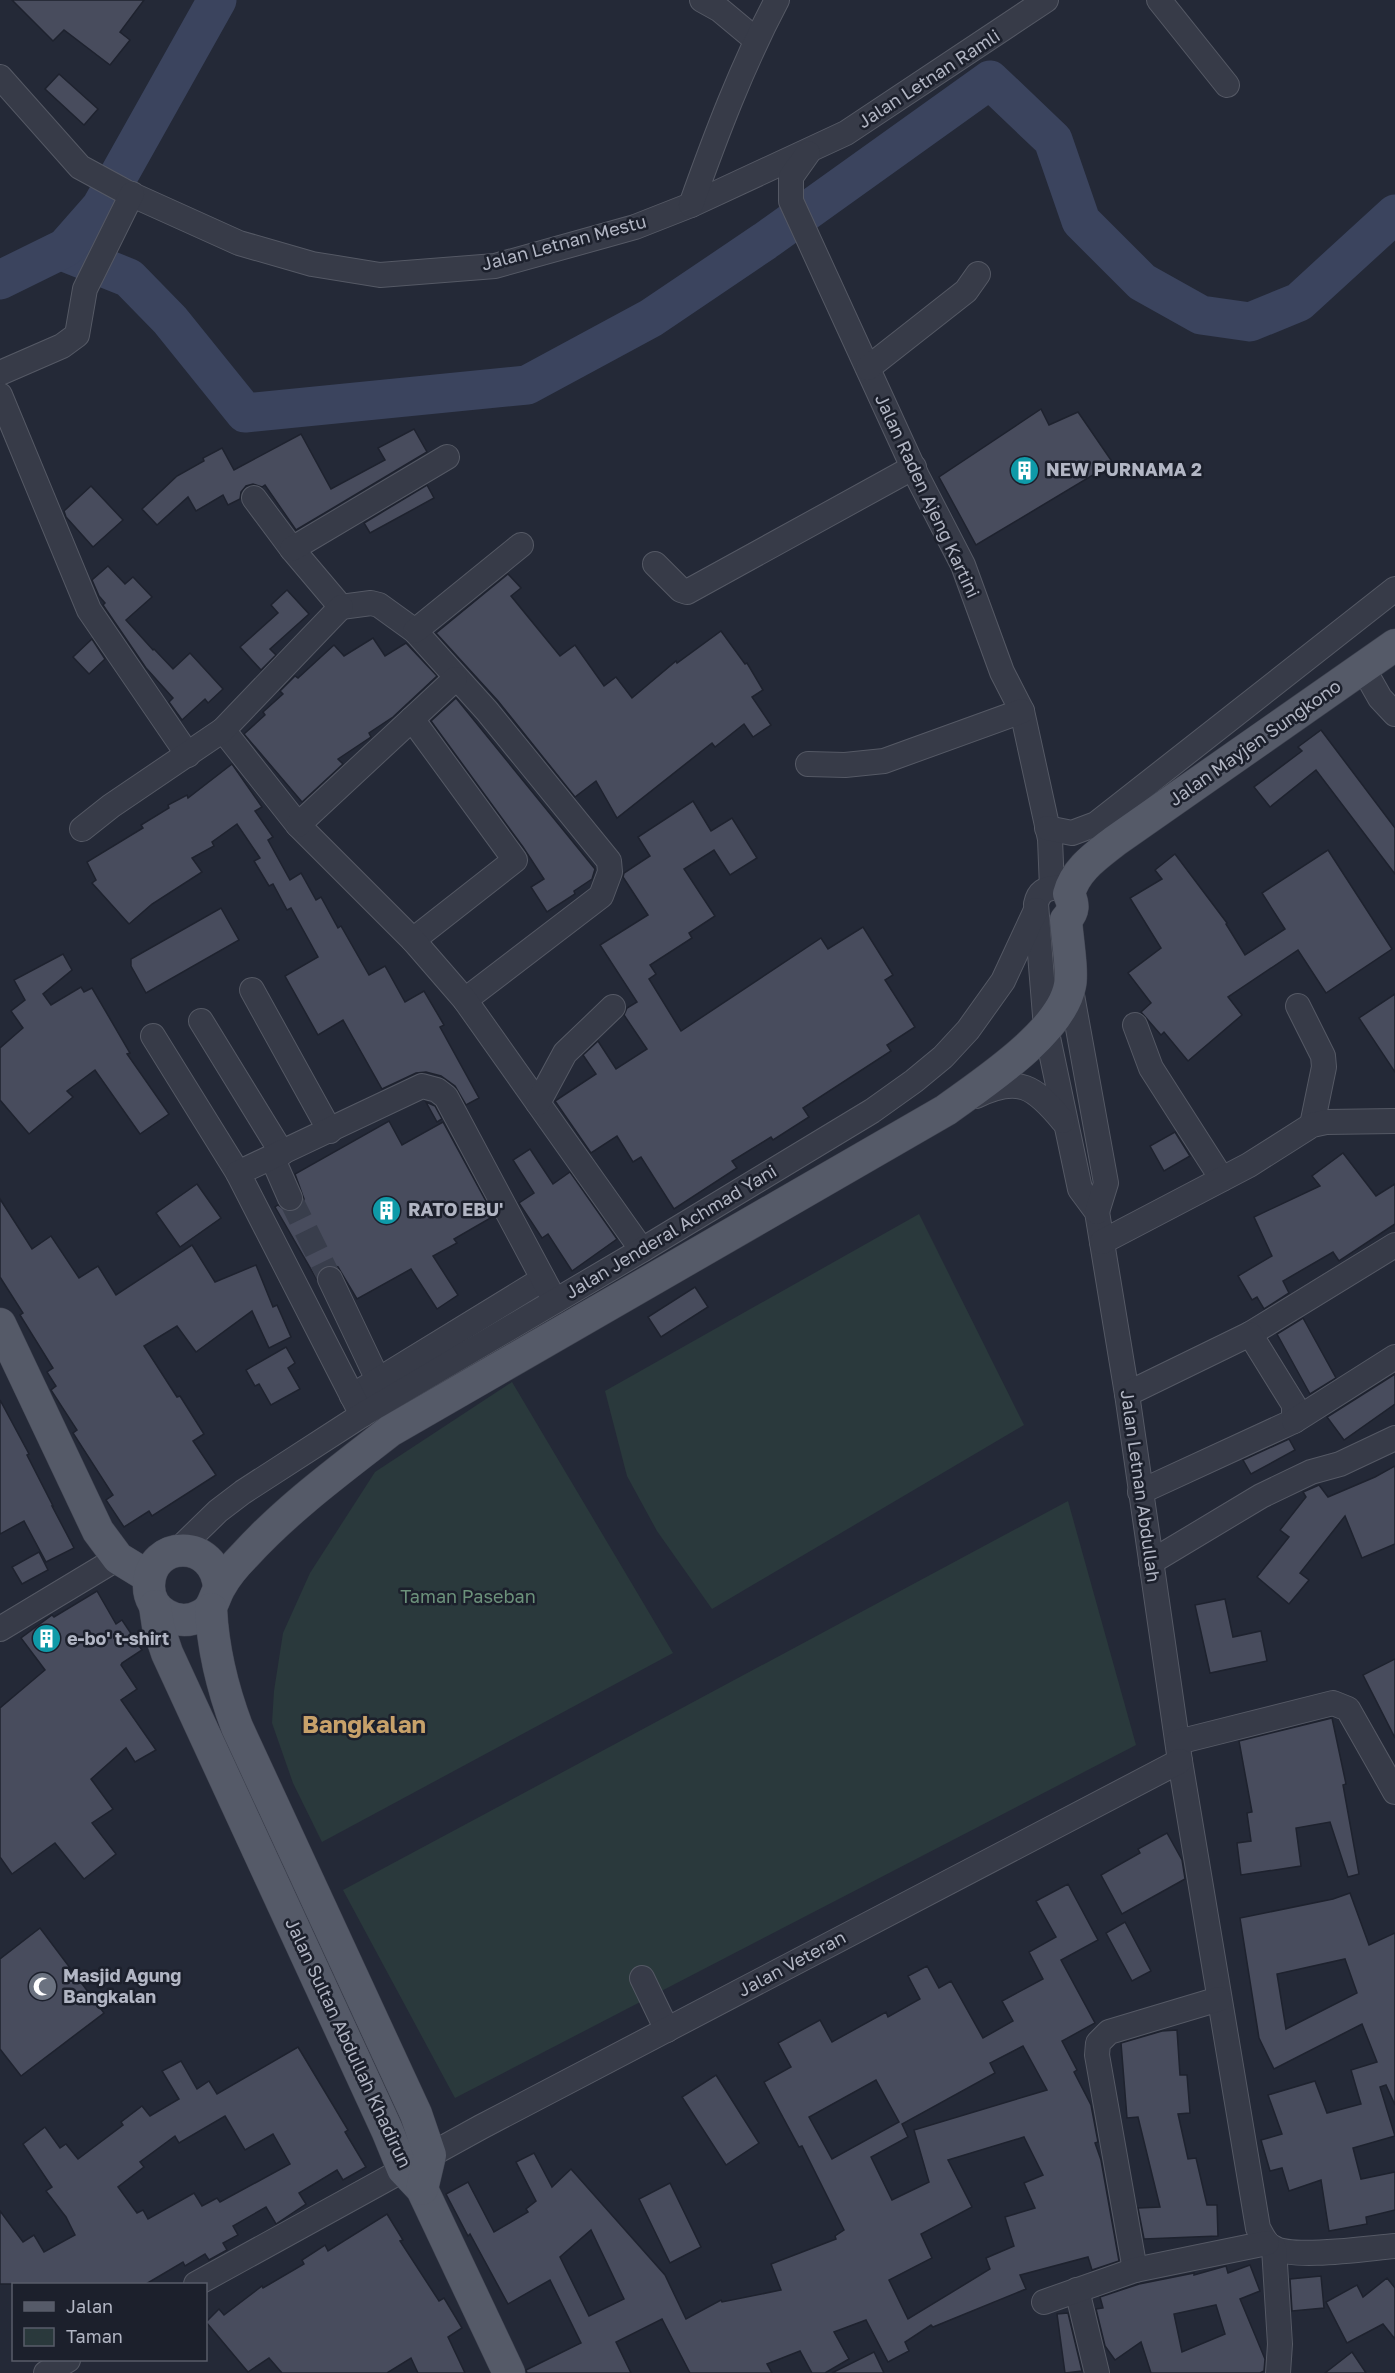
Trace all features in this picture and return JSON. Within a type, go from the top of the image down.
[{"type":"main road","name":"Jalan Mayjen Sungkono","points":[[1062,901],[1085,866],[1115,841],[1395,645]]},
{"type":"main road","points":[[1062,901],[1070,984]]},
{"type":"main road","name":"Jalan Jenderal Achmad Yani","points":[[215,1598],[243,1557],[263,1537],[336,1473],[390,1431],[946,1110],[991,1077],[1046,1028],[1060,1008],[1070,984]]},
{"type":"main road","points":[[0,1324],[98,1531],[118,1558],[152,1592],[164,1615],[183,1621],[193,1619],[215,1598],[218,1577],[208,1559],[189,1550],[178,1550],[160,1559],[152,1592]]},
{"type":"main road","name":"Jalan Sultan Abdullah Khadirun","points":[[152,1592],[158,1626],[167,1653],[387,2130],[418,2171]]},
{"type":"main road","name":"Jalan Sultan Abdullah Khadirun","points":[[215,1598],[216,1660],[223,1689],[237,1727],[416,2114],[418,2171]]},
{"type":"main road","points":[[269,1875],[299,1862]]},
{"type":"main road","points":[[418,2171],[509,2373]]},
{"type":"street","points":[[702,0],[720,10],[756,40]]},
{"type":"street","points":[[691,205],[720,125],[756,40],[777,0]]},
{"type":"street","name":"Jalan Letnan Ramli","points":[[756,176],[846,133],[1046,0]]},
{"type":"street","points":[[1159,0],[1227,86]]},
{"type":"street","name":"Jalan Letnan Mestu","points":[[0,77],[80,167],[129,193],[239,243],[312,264],[380,275],[495,266],[635,227],[756,176]]},
{"type":"street","points":[[792,204],[791,177],[808,153]]},
{"type":"street","points":[[756,176],[792,204]]},
{"type":"street","points":[[0,373],[63,346],[76,338],[80,332],[86,289],[129,193]]},
{"type":"street","name":"Jalan Raden Ajeng Kartini","points":[[792,204],[914,467],[963,565],[1002,672],[1022,711],[1062,901]]},
{"type":"street","points":[[868,368],[966,291],[978,274]]},
{"type":"street","points":[[0,395],[89,610],[188,754]]},
{"type":"street","points":[[292,549],[447,457]]},
{"type":"street","points":[[655,564],[681,590],[687,592],[914,467]]},
{"type":"street","points":[[254,498],[292,549],[341,607]]},
{"type":"street","points":[[415,632],[521,545]]},
{"type":"street","points":[[1047,828],[1072,833],[1096,824],[1395,589]]},
{"type":"street","points":[[82,829],[111,806],[223,730],[341,607],[371,603],[379,605],[415,632],[455,679],[487,711],[575,816],[610,865],[607,884],[601,896],[465,1000]]},
{"type":"street","points":[[1363,668],[1380,698],[1395,714]]},
{"type":"street","points":[[298,825],[455,679]]},
{"type":"street","points":[[808,764],[845,765],[885,761],[1022,711]]},
{"type":"street","points":[[411,719],[515,860],[413,940]]},
{"type":"street","points":[[223,730],[298,825],[413,940],[465,1000],[642,1250]]},
{"type":"street","points":[[1046,889],[1062,901],[1057,924],[1046,923],[1036,909],[1037,898],[1046,889]]},
{"type":"street","name":"Jalan Letnan Abdullah","points":[[1036,909],[1046,1028],[1080,1189],[1097,1212]]},
{"type":"street","name":"Jalan Jenderal Achmad Yani","points":[[178,1550],[219,1511],[357,1405],[555,1301],[872,1111],[943,1057],[968,1030],[1003,981],[1036,909]]},
{"type":"street","name":"Jalan Letnan Abdullah","points":[[1070,984],[1106,1183],[1097,1212],[1127,1394],[1179,1751],[1253,2208],[1258,2228],[1270,2246]]},
{"type":"street","points":[[252,990],[330,1131]]},
{"type":"street","points":[[1298,1006],[1323,1056],[1324,1067],[1312,1125]]},
{"type":"street","points":[[537,1103],[565,1053],[613,1007]]},
{"type":"street","points":[[201,1021],[277,1155],[290,1198]]},
{"type":"street","points":[[1136,1025],[1151,1068],[1222,1179]]},
{"type":"street","points":[[153,1036],[238,1173],[357,1405],[378,1380],[543,1279]]},
{"type":"street","points":[[238,1173],[422,1086],[437,1090],[446,1097],[555,1301]]},
{"type":"street","points":[[946,1110],[984,1091],[1002,1086],[1020,1086],[1033,1090],[1044,1098],[1065,1122]]},
{"type":"street","points":[[1102,1242],[1222,1179],[1312,1125],[1326,1122],[1395,1120]]},
{"type":"street","points":[[1127,1394],[1250,1334],[1395,1245]]},
{"type":"street","points":[[330,1279],[378,1380]]},
{"type":"street","points":[[318,1329],[348,1316]]},
{"type":"street","points":[[1250,1334],[1294,1405],[1294,1420]]},
{"type":"street","points":[[1140,1492],[1294,1420],[1395,1357]]},
{"type":"street","points":[[1151,1562],[1261,1496],[1311,1472],[1340,1464],[1395,1438]]},
{"type":"street","points":[[0,1629],[118,1558]]},
{"type":"street","name":"Jalan Veteran","points":[[198,2283],[418,2171],[667,2030],[1179,1751],[1333,1703],[1340,1704],[1348,1708],[1395,1792]]},
{"type":"street","points":[[642,1978],[667,2030]]},
{"type":"street","points":[[1135,2270],[1097,2055],[1098,2043],[1109,2032],[1219,1999]]},
{"type":"street","points":[[1044,2302],[1135,2270],[1270,2246],[1292,2254],[1395,2246]]},
{"type":"street","points":[[1270,2246],[1280,2344],[1278,2373]]},
{"type":"street","points":[[1077,2290],[1097,2373]]},
{"type":"street","points":[[46,2373],[66,2361]]},
{"type":"green space","points":[[919,1214],[1024,1425],[712,1609],[657,1531],[627,1476],[605,1391]]},
{"type":"green space","name":"Taman Paseban","points":[[512,1382],[673,1653],[322,1842],[293,1783],[272,1723],[274,1691],[283,1633],[310,1573],[375,1472]]},
{"type":"green space","points":[[1068,1501],[1136,1745],[455,2098],[343,1890]]},
{"type":"building","points":[[12,0],[144,0],[120,32],[130,40],[110,65],[64,30],[53,41]]},
{"type":"building","points":[[59,74],[98,109],[84,125],[45,89]]},
{"type":"building","name":"NEW PURNAMA 2","points":[[1041,409],[1049,425],[1078,412],[1113,463],[976,545],[939,477]]},
{"type":"building","points":[[414,429],[427,452],[296,530],[265,485],[262,487],[253,484],[246,486],[241,492],[240,499],[228,505],[223,495],[196,511],[188,497],[157,525],[142,509],[177,476],[222,448],[234,470],[301,434],[331,489],[385,460],[378,448]]},
{"type":"building","points":[[427,485],[434,498],[370,533],[364,523]]},
{"type":"building","points":[[91,486],[123,520],[93,547],[66,517],[64,511]]},
{"type":"building","points":[[108,566],[125,584],[133,577],[152,597],[126,620],[153,650],[173,669],[190,653],[223,689],[208,703],[205,699],[182,720],[169,702],[173,698],[146,668],[103,605],[105,603],[92,580]]},
{"type":"building","points":[[508,574],[521,588],[511,596],[560,656],[575,645],[604,686],[616,677],[632,698],[676,661],[677,663],[721,631],[745,664],[747,663],[763,690],[752,697],[771,725],[753,737],[744,724],[715,747],[712,743],[617,818],[596,781],[575,797],[498,701],[436,633]]},
{"type":"building","points":[[287,590],[309,614],[270,649],[276,655],[261,670],[240,647],[278,613],[271,605]]},
{"type":"building","points":[[373,638],[385,656],[406,643],[437,676],[393,717],[369,733],[371,737],[338,759],[343,764],[302,802],[244,734],[265,715],[263,712],[283,694],[280,691],[295,676],[298,678],[334,645],[344,656]]},
{"type":"building","points":[[92,639],[105,659],[89,674],[73,657]]},
{"type":"building","points":[[456,698],[595,869],[592,879],[574,891],[575,894],[547,912],[531,887],[544,879],[431,721]]},
{"type":"building","points":[[1321,730],[1395,828],[1395,874],[1316,770],[1270,807],[1254,787],[1302,751],[1298,747]]},
{"type":"building","points":[[232,764],[262,807],[255,811],[273,837],[268,840],[290,880],[301,873],[316,900],[321,897],[338,928],[341,926],[369,975],[385,966],[405,1002],[424,991],[444,1025],[440,1027],[479,1098],[466,1105],[455,1086],[441,1076],[426,1072],[416,1073],[382,1089],[343,1020],[318,1035],[285,976],[318,957],[291,908],[287,910],[273,884],[269,886],[254,861],[260,858],[237,824],[212,842],[214,846],[192,858],[202,872],[152,904],[129,924],[92,883],[96,880],[87,862],[143,828],[141,825],[169,808],[168,805],[187,795],[188,798]]},
{"type":"building","points":[[693,801],[711,831],[732,818],[757,858],[730,875],[714,850],[684,869],[715,916],[689,933],[692,938],[650,965],[656,974],[649,979],[681,1031],[821,938],[828,949],[863,927],[893,975],[885,980],[915,1027],[887,1045],[891,1051],[803,1108],[809,1117],[773,1140],[771,1137],[732,1161],[737,1168],[674,1209],[641,1157],[633,1162],[617,1136],[591,1153],[555,1101],[596,1074],[583,1055],[598,1041],[616,1069],[647,1049],[624,1015],[627,1008],[637,1002],[600,945],[648,915],[623,877],[624,873],[650,856],[638,837]]},
{"type":"building","points":[[1328,850],[1392,949],[1326,993],[1298,950],[1228,997],[1242,1015],[1188,1061],[1164,1032],[1161,1035],[1141,1012],[1151,1003],[1128,973],[1161,948],[1130,898],[1162,879],[1155,870],[1175,854],[1227,923],[1245,955],[1285,929],[1262,893]]},
{"type":"building","points":[[221,908],[239,940],[146,993],[131,966],[131,959]]},
{"type":"building","points":[[63,954],[72,970],[43,994],[51,1005],[81,987],[84,992],[92,988],[130,1053],[127,1054],[169,1114],[140,1134],[95,1070],[67,1091],[73,1097],[29,1134],[0,1100],[0,1048],[23,1028],[11,1011],[25,1000],[14,980]]},
{"type":"building","points":[[1395,994],[1395,1072],[1359,1018]]},
{"type":"building","points":[[426,1102],[435,1106],[442,1119],[437,1122]]},
{"type":"building","name":"RATO EBU'","points":[[389,1121],[402,1145],[443,1122],[494,1216],[454,1239],[457,1243],[433,1256],[458,1295],[437,1309],[411,1269],[357,1299],[338,1267],[323,1266],[316,1278],[275,1207],[278,1205],[288,1212],[296,1211],[302,1206],[304,1199],[295,1174]]},
{"type":"building","points":[[1175,1132],[1190,1156],[1164,1171],[1150,1146]]},
{"type":"building","points":[[530,1149],[553,1184],[570,1172],[617,1239],[572,1271],[548,1234],[542,1238],[519,1203],[534,1193],[513,1160]]},
{"type":"building","points":[[1343,1153],[1376,1196],[1395,1184],[1395,1224],[1339,1261],[1333,1252],[1283,1281],[1289,1293],[1264,1309],[1257,1297],[1252,1300],[1238,1276],[1272,1256],[1254,1217],[1320,1186],[1312,1176]]},
{"type":"building","points":[[197,1184],[221,1218],[180,1247],[156,1213]]},
{"type":"building","points":[[0,1199],[32,1249],[51,1236],[79,1278],[98,1266],[116,1295],[192,1245],[215,1282],[256,1265],[273,1307],[277,1305],[291,1337],[269,1348],[252,1311],[196,1352],[177,1326],[144,1346],[204,1434],[193,1441],[216,1475],[152,1516],[149,1511],[124,1527],[106,1500],[113,1495],[73,1433],[77,1430],[51,1390],[56,1386],[47,1372],[53,1368],[20,1315],[23,1313],[0,1277]]},
{"type":"building","points":[[695,1287],[708,1307],[661,1337],[648,1317]]},
{"type":"building","points":[[1303,1318],[1336,1378],[1310,1394],[1277,1334]]},
{"type":"building","points":[[286,1347],[295,1363],[288,1368],[300,1389],[271,1405],[259,1384],[255,1386],[246,1370]]},
{"type":"building","points":[[1395,1374],[1395,1404],[1344,1440],[1327,1417]]},
{"type":"building","points":[[0,1400],[74,1548],[46,1562],[24,1521],[0,1534]]},
{"type":"building","points":[[1289,1439],[1295,1450],[1251,1474],[1243,1460]]},
{"type":"building","points":[[1395,1466],[1395,1544],[1362,1558],[1345,1516],[1300,1573],[1309,1580],[1289,1604],[1257,1577],[1289,1537],[1280,1530],[1306,1497],[1303,1492],[1319,1485],[1328,1497]]},
{"type":"building","points":[[39,1552],[48,1570],[22,1584],[12,1567]]},
{"type":"building","points":[[97,1591],[116,1624],[122,1620],[142,1650],[121,1665],[137,1689],[121,1700],[156,1750],[135,1762],[126,1748],[91,1779],[113,1809],[92,1823],[116,1854],[84,1879],[55,1843],[12,1874],[0,1857],[0,1708],[45,1670],[21,1638],[52,1615],[54,1617]]},
{"type":"building","points":[[1225,1599],[1233,1637],[1261,1631],[1267,1661],[1210,1673],[1195,1605]]},
{"type":"building","points":[[1395,1659],[1395,1738],[1363,1675]]},
{"type":"building","points":[[1332,1718],[1346,1784],[1343,1785],[1359,1874],[1348,1877],[1330,1822],[1296,1828],[1301,1866],[1241,1875],[1237,1843],[1251,1841],[1247,1813],[1252,1812],[1239,1741]]},
{"type":"building","points":[[1167,1833],[1182,1860],[1185,1879],[1122,1914],[1101,1875],[1140,1853],[1138,1849]]},
{"type":"building","points":[[1068,1884],[1098,1940],[1061,1960],[1095,2023],[1062,2041],[1077,2070],[1074,2072],[1091,2105],[1098,2142],[1095,2143],[1101,2160],[1119,2261],[1092,2270],[1088,2257],[1020,2275],[1026,2289],[933,2327],[931,2325],[905,2342],[909,2351],[888,2362],[866,2320],[834,2332],[849,2359],[825,2373],[812,2373],[800,2351],[767,2364],[772,2373],[690,2373],[662,2319],[616,2342],[631,2373],[527,2373],[526,2370],[581,2343],[550,2280],[508,2304],[446,2194],[468,2182],[494,2232],[528,2212],[526,2209],[536,2201],[516,2162],[534,2153],[552,2187],[571,2169],[665,2275],[686,2319],[721,2300],[722,2302],[781,2290],[771,2264],[836,2239],[835,2236],[844,2230],[802,2146],[799,2147],[764,2082],[791,2067],[778,2043],[820,2020],[832,2042],[886,2012],[888,2017],[920,1999],[908,1976],[927,1966],[939,1988],[951,1981],[983,2038],[1013,2021],[1002,2001],[1043,1979],[1029,1952],[1056,1937],[1036,1901]],"holes":[[[1023,2046],[1047,2090],[914,2130],[929,2182],[892,2200],[871,2157],[908,2137],[902,2124],[995,2073],[990,2063]],[[876,2080],[899,2122],[832,2159],[809,2117]],[[1024,2137],[1043,2175],[1024,2183],[1035,2208],[1005,2217],[1014,2246],[986,2258],[990,2269],[908,2319],[889,2280],[932,2258],[921,2234],[972,2207],[948,2160]],[[591,2230],[624,2299],[589,2316],[560,2257]]]},
{"type":"building","points":[[1350,1893],[1369,1945],[1395,1933],[1395,2105],[1386,2085],[1380,2087],[1395,2136],[1353,2148],[1361,2179],[1395,2172],[1395,2210],[1366,2217],[1367,2224],[1329,2231],[1321,2180],[1289,2191],[1282,2168],[1270,2171],[1261,2140],[1282,2134],[1268,2095],[1315,2081],[1327,2113],[1361,2104],[1351,2070],[1377,2062],[1362,2024],[1274,2069],[1259,2038],[1240,1918],[1333,1899]],"holes":[[[1345,1959],[1357,1993],[1286,2029],[1277,1974]]]},
{"type":"building","points":[[1125,1922],[1151,1971],[1132,1981],[1106,1933]]},
{"type":"building","name":"Masjid Agung Bangkalan","points":[[40,1928],[104,2013],[21,2076],[0,2049],[0,1959]]},
{"type":"building","points":[[1177,2030],[1180,2075],[1187,2075],[1190,2113],[1178,2114],[1188,2159],[1196,2158],[1207,2205],[1217,2205],[1218,2236],[1144,2239],[1138,2208],[1160,2207],[1138,2117],[1127,2118],[1121,2043],[1162,2031]]},
{"type":"building","points":[[298,2047],[348,2130],[345,2132],[366,2167],[343,2180],[337,2170],[299,2193],[306,2204],[276,2224],[266,2207],[233,2226],[238,2235],[223,2243],[227,2250],[209,2260],[205,2254],[185,2266],[183,2262],[148,2283],[0,2284],[0,2211],[23,2242],[34,2235],[44,2252],[75,2235],[66,2217],[46,2191],[52,2187],[23,2144],[45,2127],[60,2148],[66,2144],[78,2159],[123,2125],[121,2122],[142,2106],[150,2116],[179,2099],[162,2071],[181,2061],[197,2089],[209,2081],[217,2094]],"holes":[[[225,2116],[245,2150],[273,2134],[290,2164],[220,2202],[217,2198],[202,2206],[194,2193],[148,2219],[143,2210],[137,2213],[118,2187],[144,2167],[140,2162],[175,2136],[179,2143]]]},
{"type":"building","points":[[716,2075],[759,2143],[726,2165],[682,2097]]},
{"type":"building","points":[[670,2183],[701,2247],[670,2263],[639,2199]]},
{"type":"building","points":[[387,2214],[403,2240],[400,2241],[439,2301],[444,2298],[462,2328],[448,2337],[465,2373],[418,2373],[411,2358],[387,2373],[282,2373],[269,2358],[248,2372],[207,2321],[219,2309],[224,2315],[262,2286],[263,2288],[304,2264],[302,2260],[325,2245],[328,2251]]},
{"type":"building","points":[[1250,2265],[1260,2291],[1240,2299],[1265,2359],[1264,2371],[1260,2373],[1151,2373],[1141,2342],[1115,2360],[1105,2346],[1096,2309],[1103,2308],[1100,2297],[1139,2284],[1194,2273],[1194,2275],[1226,2266],[1228,2273]],"holes":[[[1216,2305],[1225,2334],[1182,2352],[1174,2314]]]},
{"type":"building","points":[[1321,2276],[1324,2308],[1292,2311],[1290,2279]]},
{"type":"building","points":[[1387,2278],[1395,2288],[1395,2339],[1383,2324],[1347,2343],[1326,2302],[1357,2285],[1363,2297]]},
{"type":"building","points":[[1068,2313],[1082,2371],[1065,2373],[1057,2314]]},
{"type":"building","points":[[874,2352],[884,2373],[832,2373]]},
{"type":"building","points":[[1352,2352],[1366,2373],[1325,2373]]},
{"type":"waterway","points":[[0,280],[65,248],[101,207],[217,0]]},
{"type":"waterway","points":[[65,248],[69,254],[129,278],[170,320],[245,413],[527,385],[651,318],[765,241],[990,80],[1053,140],[1081,221],[1142,282],[1201,315],[1250,322],[1299,302],[1395,214]]},
{"type":"tunnel","points":[[290,1198],[330,1279]]},
{"type":"place","name":"NEW PURNAMA 2","points":[[1025,470]]},
{"type":"place","name":"RATO EBU'","points":[[387,1210]]},
{"type":"place","name":"e-bo' t-shirt","points":[[46,1639]]},
{"type":"place","name":"Masjid Agung Bangkalan","points":[[42,1986]]},
{"type":"district","name":"Bangkalan","points":[[364,1725]]}]
